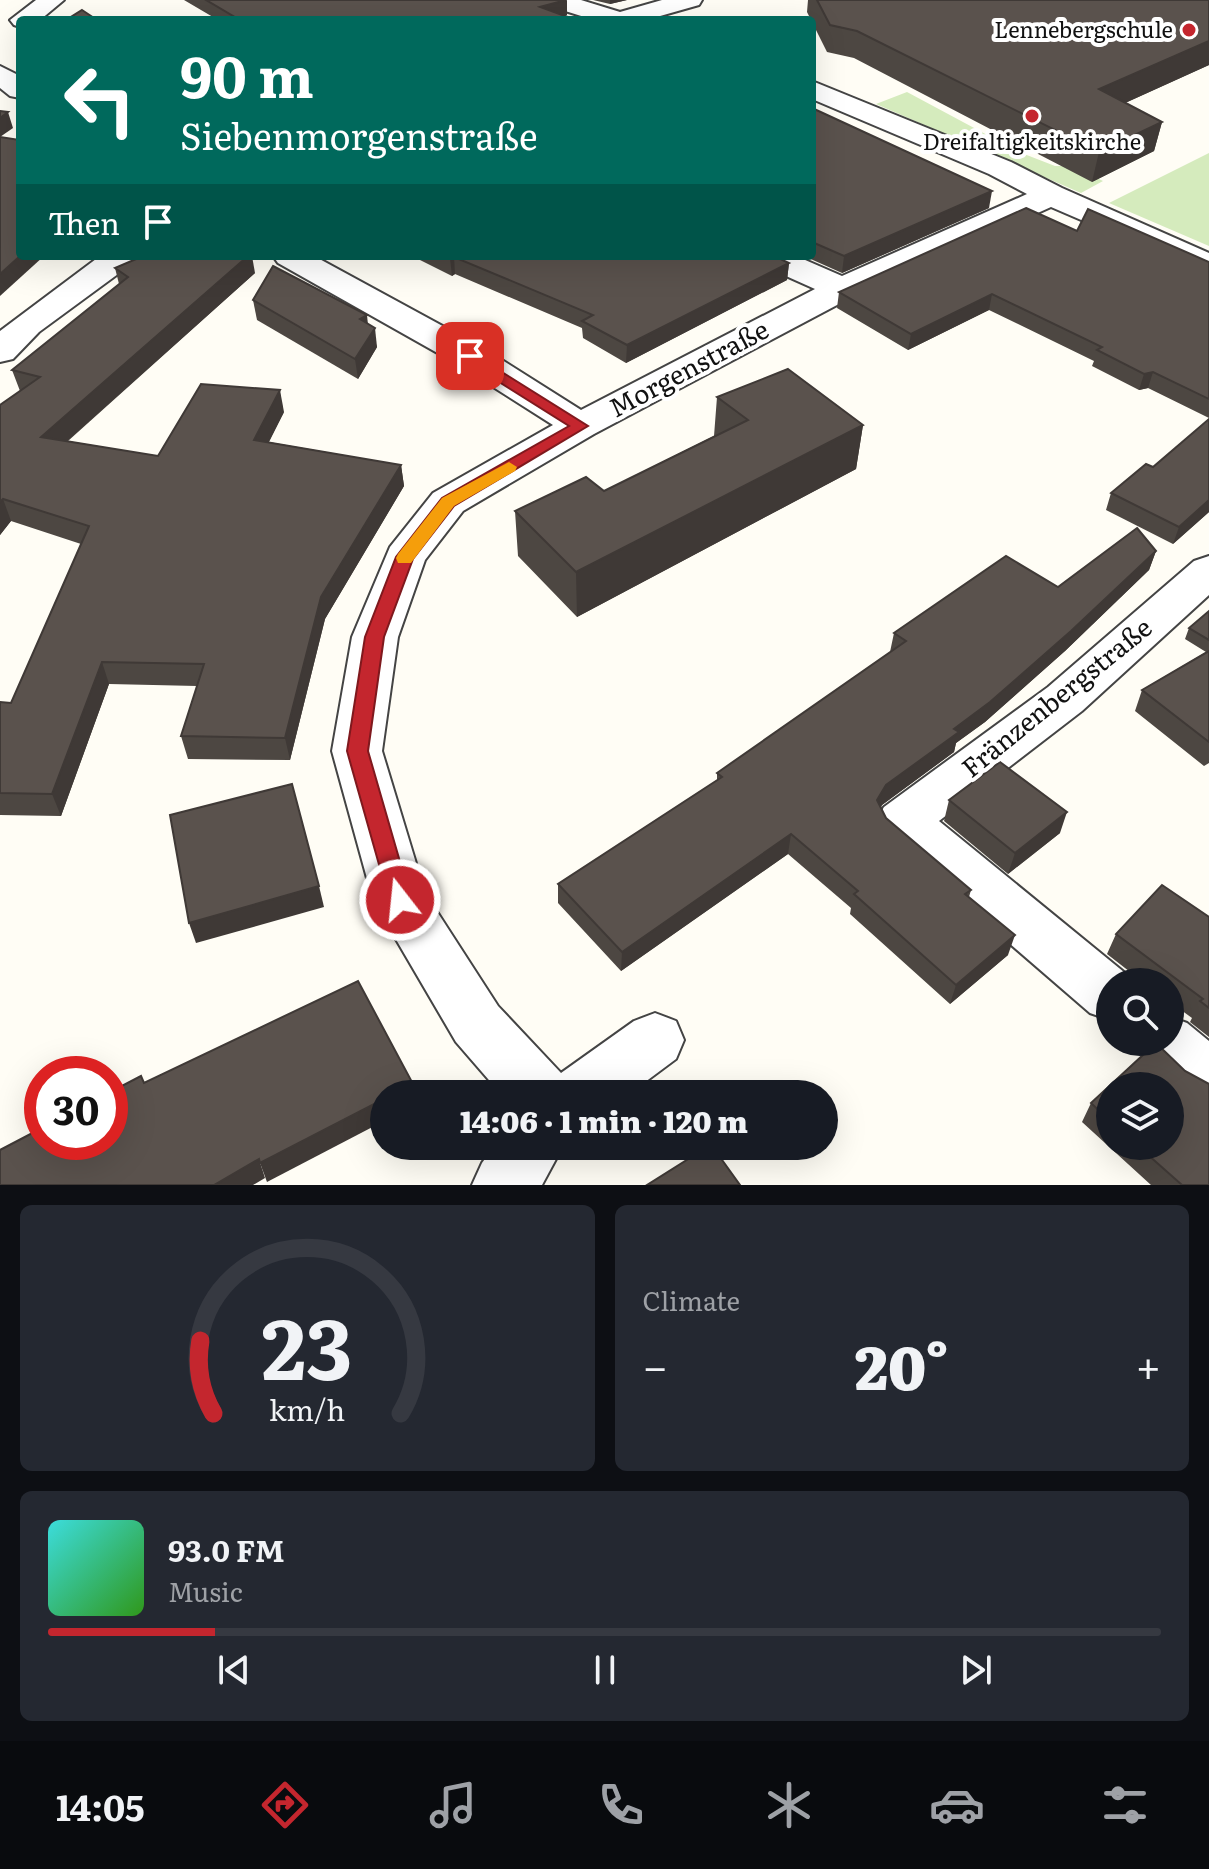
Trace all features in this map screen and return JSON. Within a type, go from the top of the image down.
[{"type":"street","points":[[29,16],[52,0]]},
{"type":"street","points":[[555,0],[606,16]]},
{"type":"street","points":[[633,16],[690,0]]},
{"type":"street","points":[[0,38],[16,26]]},
{"type":"street","points":[[0,74],[16,87]]},
{"type":"street","points":[[816,91],[1000,168],[1051,195],[1209,265]]},
{"type":"street","name":"Morgenstraße","points":[[527,1080],[477,1024],[400,900],[357,751],[375,637],[405,557],[448,502],[580,426],[842,289],[1051,195]]},
{"type":"street","points":[[0,351],[27,325],[116,260]]},
{"type":"street","points":[[297,260],[470,356],[580,426]]},
{"type":"street","points":[[778,260],[842,289]]},
{"type":"street","name":"Fränzenbergstraße","points":[[1096,983],[902,821],[1065,699],[1209,571]]},
{"type":"street","points":[[600,1080],[655,1040]]},
{"type":"street","points":[[1183,1056],[1209,1078]]},
{"type":"street","points":[[504,1185],[522,1160]]},
{"type":"green space","points":[[907,92],[1019,152],[1055,166],[1072,166],[1103,181],[1081,193],[876,104]]},
{"type":"green space","points":[[1209,153],[1209,246],[1109,203]]},
{"type":"building","points":[[206,0],[566,0],[540,7],[565,16],[233,16]]},
{"type":"building","points":[[817,0],[1209,0],[1209,41],[1099,89],[1162,122],[1099,152],[857,31],[830,25]]},
{"type":"building","points":[[82,10],[91,16],[72,16]]},
{"type":"building","points":[[816,110],[992,191],[844,256],[816,244]]},
{"type":"building","points":[[0,137],[16,139],[16,260],[0,274]]},
{"type":"building","points":[[1026,208],[1077,231],[1088,209],[1209,262],[1209,399],[1153,372],[1144,374],[1097,350],[1102,347],[992,294],[911,334],[839,292]]},
{"type":"building","points":[[134,260],[243,260],[41,437],[158,456],[201,384],[280,390],[254,440],[401,465],[321,597],[285,738],[181,736],[204,664],[102,662],[52,794],[0,793],[0,702],[11,703],[89,526],[3,499],[0,502],[0,405],[40,377],[12,370],[128,277],[115,268]]},
{"type":"building","points":[[461,260],[783,260],[789,263],[627,345],[582,321],[593,315]]},
{"type":"building","points":[[273,266],[367,315],[360,319],[375,328],[355,359],[253,300]]},
{"type":"building","points":[[788,369],[863,425],[576,572],[515,511],[586,477],[604,491],[748,420],[717,397]]},
{"type":"building","points":[[1209,419],[1209,500],[1179,527],[1111,493],[1146,464],[1153,467]]},
{"type":"building","points":[[1137,528],[1156,551],[1071,631],[990,702],[954,729],[959,732],[886,785],[877,800],[886,818],[971,890],[965,894],[1015,935],[956,985],[854,894],[858,891],[791,834],[622,952],[558,884],[722,777],[717,773],[906,641],[894,633],[1006,556],[1058,587]]},
{"type":"building","points":[[1209,611],[1209,640],[1189,628]]},
{"type":"building","points":[[1209,651],[1209,742],[1142,690]]},
{"type":"building","points":[[1000,762],[1067,812],[1015,853],[949,800]]},
{"type":"building","points":[[292,784],[319,886],[189,923],[170,815]]},
{"type":"building","points":[[1162,885],[1209,917],[1209,1008],[1200,1001],[1203,999],[1184,985],[1184,968],[1162,968],[1116,934]]},
{"type":"building","points":[[358,981],[411,1080],[370,1080],[370,1106],[260,1163],[259,1159],[214,1185],[0,1185],[0,1150],[24,1137],[24,1160],[128,1160],[128,1083],[141,1076],[144,1083]]},
{"type":"building","points":[[1142,1056],[1169,1056],[1185,1071],[1209,1084],[1209,1185],[1182,1185],[1154,1160],[1184,1160],[1184,1072],[1125,1072]]},
{"type":"building","points":[[687,1160],[722,1160],[740,1185],[647,1185]]},
{"type":"slow traffic","points":[[404,558],[448,502],[509,467]]},
{"type":"place","name":"Lennebergschule","points":[[1189,30]]},
{"type":"place","name":"Dreifaltigkeitskirche","points":[[1032,116]]},
{"type":"route","points":[[400,900],[357,751],[375,637],[405,557],[448,502],[580,426],[470,356]]}]
